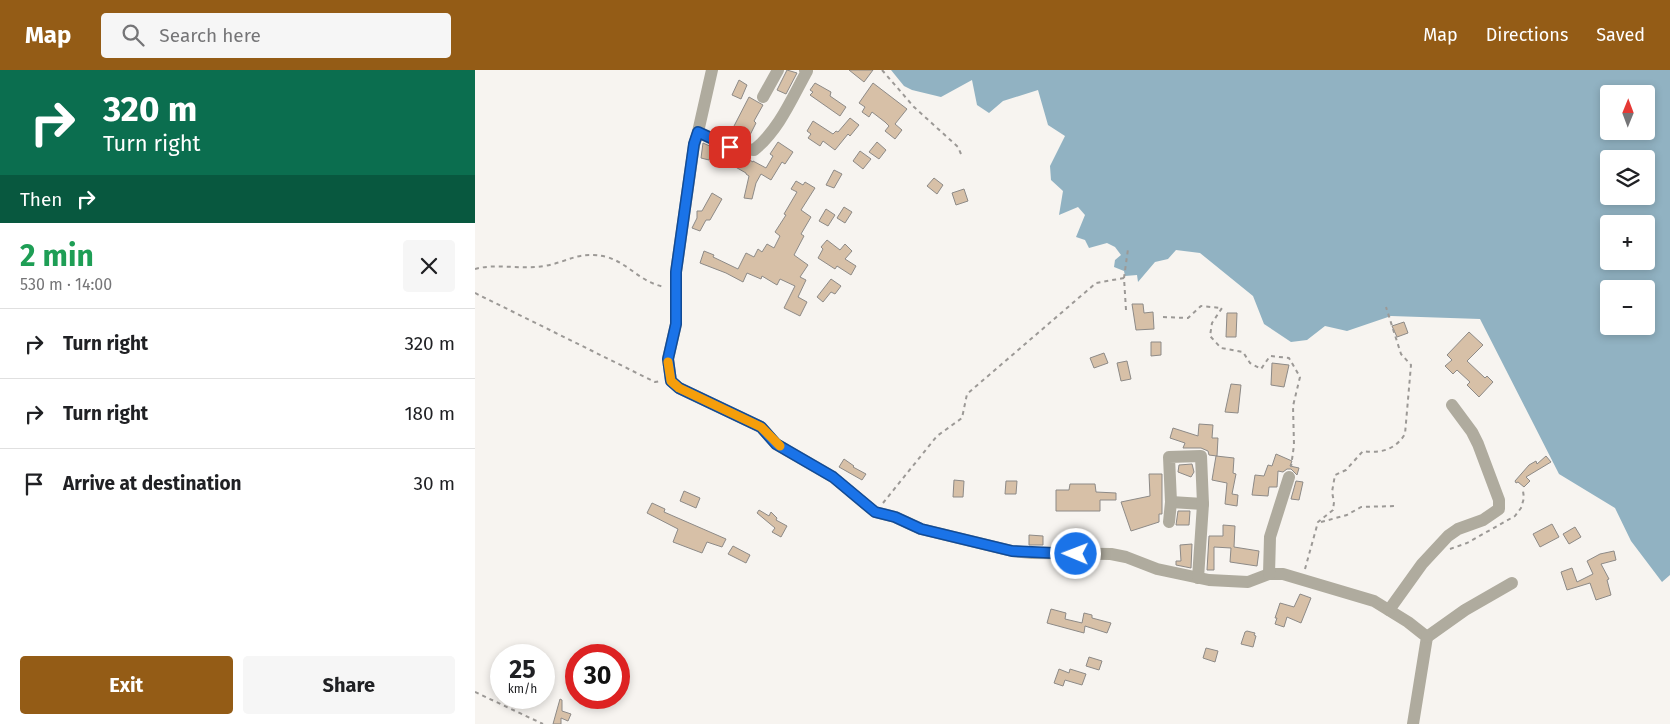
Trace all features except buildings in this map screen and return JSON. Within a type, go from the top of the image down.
[{"type":"street","points":[[712,70],[694,144],[676,272],[676,324],[668,359],[671,381],[679,388],[761,427],[776,444],[833,477],[875,512],[895,517],[921,529],[1012,551],[1126,556],[1157,569],[1198,578],[1248,582],[1269,574],[1283,574],[1302,578],[1374,601],[1409,622],[1427,637]]},
{"type":"street","points":[[763,97],[778,70]]},
{"type":"street","points":[[698,132],[730,147],[754,150],[764,142],[782,118],[807,71],[805,70]]},
{"type":"street","points":[[1389,610],[1422,564],[1448,536],[1458,529],[1483,520],[1499,509],[1499,500],[1478,444],[1472,432],[1452,405]]},
{"type":"street","points":[[1169,522],[1171,502],[1169,457],[1201,456],[1203,504],[1198,578]]},
{"type":"street","points":[[1269,574],[1271,537],[1289,477]]},
{"type":"street","points":[[1171,502],[1203,504]]},
{"type":"street","points":[[1413,724],[1427,637],[1465,610],[1511,583]]},
{"type":"path","points":[[882,70],[914,107],[958,147],[961,154]]},
{"type":"path","points":[[1126,310],[1124,278],[1128,248]]},
{"type":"path","points":[[475,269],[487,266],[544,266],[590,254],[610,258],[643,280],[657,286],[676,288]]},
{"type":"path","points":[[875,512],[937,436],[962,418],[967,394],[1096,284],[1124,278]]},
{"type":"path","points":[[475,293],[655,382],[671,381]]},
{"type":"path","points":[[1163,317],[1188,318],[1201,306],[1222,308],[1212,323],[1210,336],[1221,348],[1243,352],[1249,363],[1261,369],[1271,356],[1289,358],[1300,377],[1293,406],[1294,445],[1289,477]]},
{"type":"path","points":[[1302,578],[1318,522],[1333,510],[1335,475],[1346,470],[1363,451],[1373,453],[1391,449],[1400,443],[1405,434],[1411,365],[1401,354],[1386,308]]},
{"type":"path","points":[[1318,522],[1347,514],[1361,507],[1395,506]]},
{"type":"path","points":[[475,692],[543,724]]},
{"type":"water","points":[[891,70],[1670,70],[1670,575],[1662,582],[1631,541],[1615,508],[1559,474],[1480,319],[1391,316],[1347,331],[1325,326],[1307,340],[1291,342],[1264,324],[1253,296],[1200,253],[1176,250],[1168,259],[1155,262],[1138,282],[1137,275],[1125,276],[1124,271],[1114,267],[1115,260],[1121,255],[1115,247],[1107,243],[1089,248],[1085,240],[1076,237],[1085,215],[1078,207],[1059,215],[1063,191],[1051,180],[1050,166],[1065,136],[1048,125],[1038,90],[1003,101],[989,113],[977,105],[972,80],[941,97],[912,90],[904,86]]},
{"type":"slow traffic","points":[[668,362],[671,381],[679,388],[761,427],[780,446]]},
{"type":"route","points":[[730,147],[698,132],[694,144],[676,272],[676,324],[668,359],[671,381],[679,388],[761,427],[776,444],[833,477],[875,512],[895,517],[921,529],[1012,551],[1076,554]]}]
